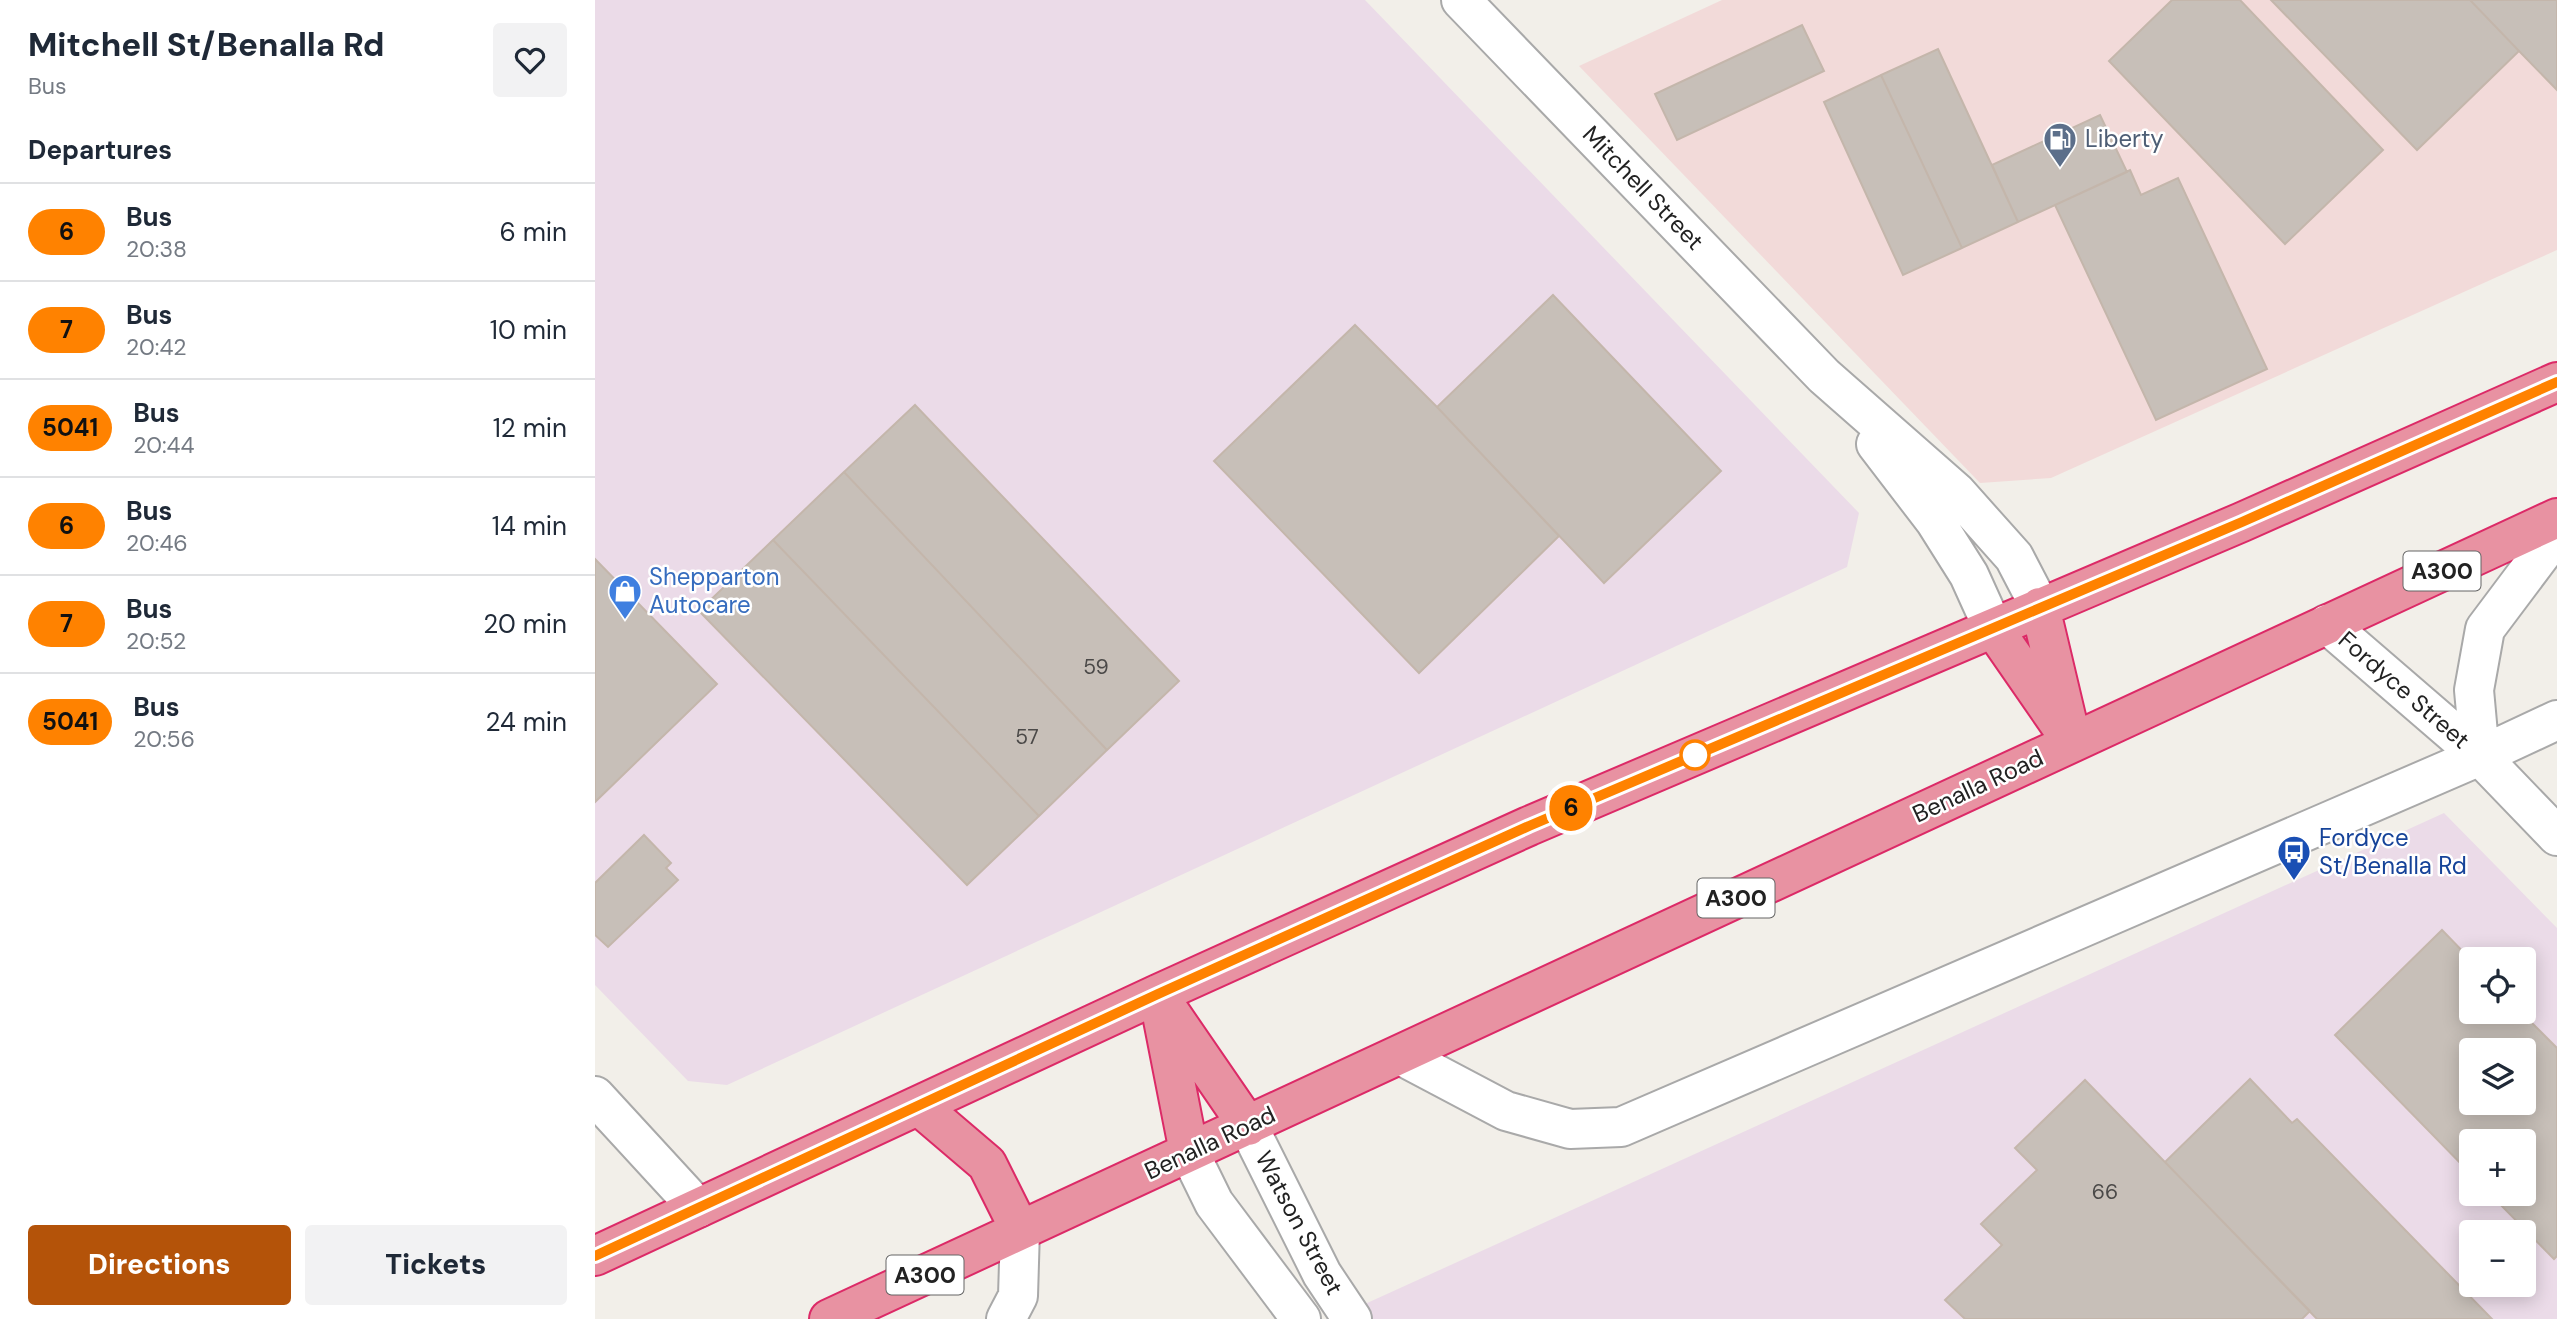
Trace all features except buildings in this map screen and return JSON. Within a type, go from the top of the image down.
[{"type":"highway","points":[[595,1256],[1158,994],[1529,826],[2242,522],[2557,382]]},
{"type":"highway","name":"Benalla Road","points":[[829,1319],[2557,518]]},
{"type":"highway","points":[[2040,607],[2072,742]]},
{"type":"highway","points":[[1993,628],[2072,742]]},
{"type":"highway","points":[[1158,994],[1248,1126]]},
{"type":"highway","points":[[1158,994],[1189,1152]]},
{"type":"highway","points":[[919,1105],[987,1164],[1020,1230]]},
{"type":"street","name":"Mitchell Street","points":[[1461,0],[1824,376],[1956,492],[2014,557],[2040,607]]},
{"type":"street","name":"Mitchell Street","points":[[1824,376],[1935,521],[1969,575],[1993,628]]},
{"type":"street","name":"Fordyce Street","points":[[2480,756],[2474,690],[2486,629],[2557,533]]},
{"type":"street","name":"Fordyce Street","points":[[2327,624],[2480,756],[2557,836]]},
{"type":"street","points":[[1400,1055],[1506,1111],[1570,1129],[1621,1127],[2480,756],[2557,720]]},
{"type":"street","points":[[595,1096],[698,1208]]},
{"type":"street","name":"Watson Street","points":[[1248,1126],[1322,1274],[1352,1319]]},
{"type":"street","name":"Watson Street","points":[[1189,1152],[1214,1203],[1301,1319]]},
{"type":"street","points":[[1006,1319],[1018,1296],[1020,1230]]},
{"type":"shaded area","points":[[595,0],[1365,0],[1859,513],[1847,567],[727,1085],[688,1081],[595,985]]},
{"type":"shaded area","points":[[1722,0],[2557,0],[2557,250],[2051,478],[1980,483],[1579,66]]},
{"type":"shaded area","points":[[2444,813],[2557,928],[2557,1319],[1332,1319]]},
{"type":"bus line","name":"6","points":[[595,1256],[1158,994],[1529,826],[2242,522],[2557,382]]},
{"type":"place","name":"Liberty","points":[[2060,169]]},
{"type":"place","name":"Shepparton Autocare","points":[[625,621]]},
{"type":"place","name":"Fordyce St/Benalla Rd","points":[[2294,882]]}]
